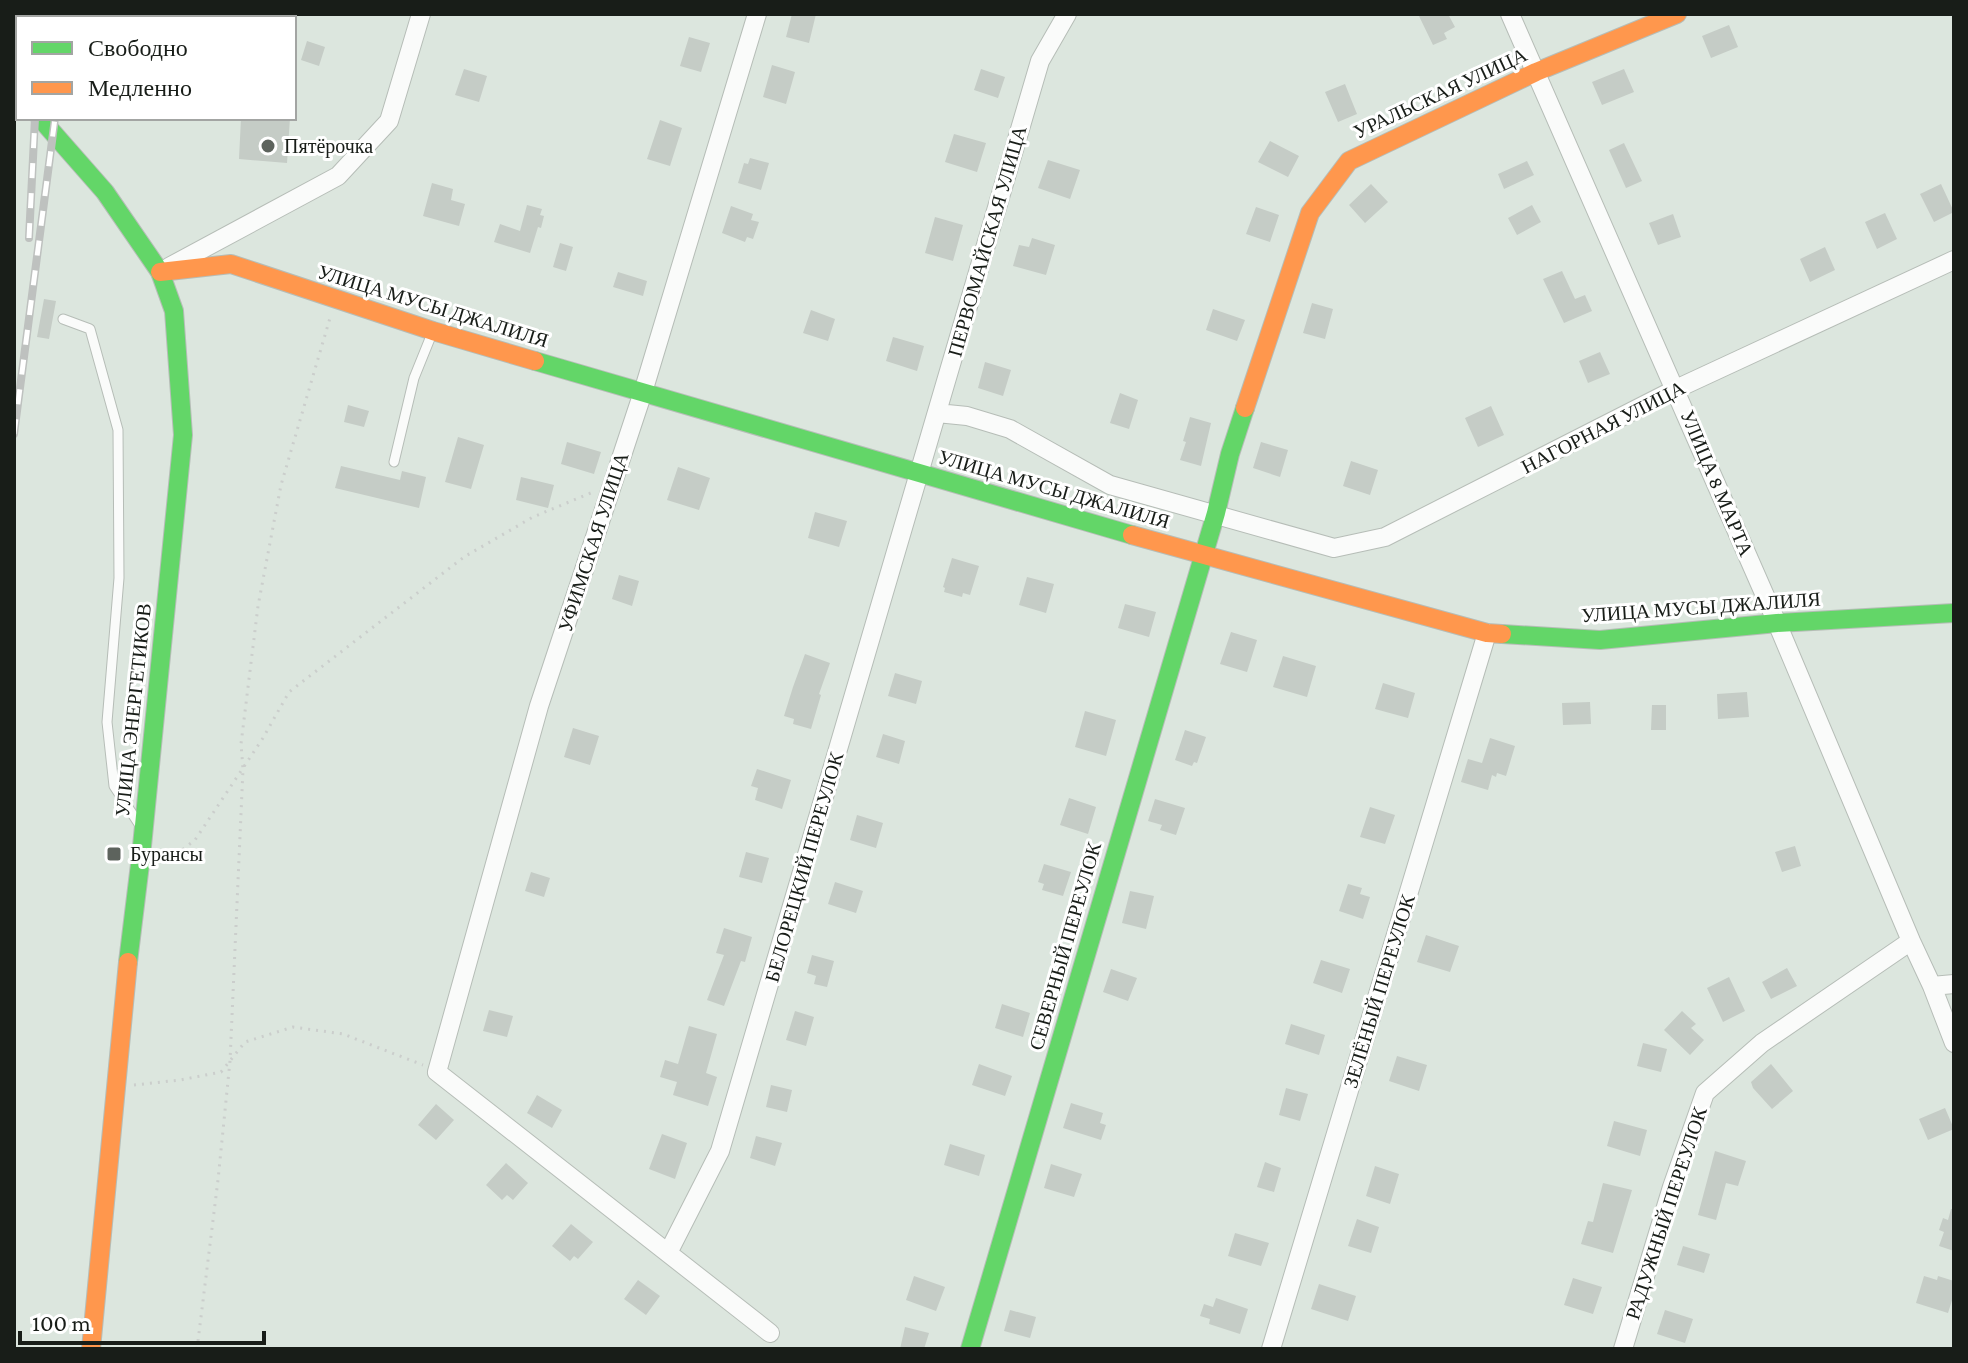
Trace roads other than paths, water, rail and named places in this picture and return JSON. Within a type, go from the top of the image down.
[{"type":"street","points":[[160,272],[338,176],[389,121],[421,14]]},
{"type":"street","name":"УФИМСКАЯ УЛИЦА","points":[[668,1253],[437,1072],[539,706],[643,392],[757,14]]},
{"type":"street","name":"ПЕРВОМАЙСКАЯ УЛИЦА","points":[[920,473],[1040,61],[1067,14]]},
{"type":"street","name":"УЛИЦА 8 МАРТА","points":[[1510,14],[1777,623],[1954,1043]]},
{"type":"street","name":"УРАЛЬСКАЯ УЛИЦА","points":[[1203,556],[1230,454],[1310,213],[1349,161],[1536,72],[1677,14]]},
{"type":"street","name":"УЛИЦА ЭНЕРГЕТИКОВ","points":[[42,120],[105,192],[160,272],[174,311],[183,435],[91,1349]]},
{"type":"street","name":"НАГОРНАЯ УЛИЦА","points":[[937,413],[967,416],[1010,429],[1110,485],[1334,548],[1385,537],[1676,389],[1954,260]]},
{"type":"street","name":"УЛИЦА МУСЫ ДЖАЛИЛЯ","points":[[160,272],[231,264],[433,331],[1203,556],[1487,633],[1600,640],[1777,623],[1954,613]]},
{"type":"street","name":"БЕЛОРЕЦКИЙ ПЕРЕУЛОК","points":[[668,1253],[720,1151],[920,473]]},
{"type":"street","name":"СЕВЕРНЫЙ ПЕРЕУЛОК","points":[[970,1349],[1203,556]]},
{"type":"street","name":"ЗЕЛЁНЫЙ ПЕРЕУЛОК","points":[[1271,1349],[1487,633]]},
{"type":"street","name":"РАДУЖНЫЙ ПЕРЕУЛОК","points":[[1623,1349],[1672,1187],[1705,1093],[1762,1043],[1911,941]]},
{"type":"street","points":[[1932,986],[1954,984]]},
{"type":"street","points":[[668,1253],[770,1333]]},
{"type":"lane","points":[[63,319],[90,329],[118,430],[119,578],[107,722],[114,786],[143,830]]},
{"type":"lane","points":[[394,462],[414,378],[433,331]]},
{"type":"railway","points":[[29,238],[35,120]]},
{"type":"railway","points":[[14,434],[55,120]]},
{"type":"place","name":"Пятёрочка","points":[[268,146]]},
{"type":"place","name":"Бурансы","points":[[114,854]]}]
